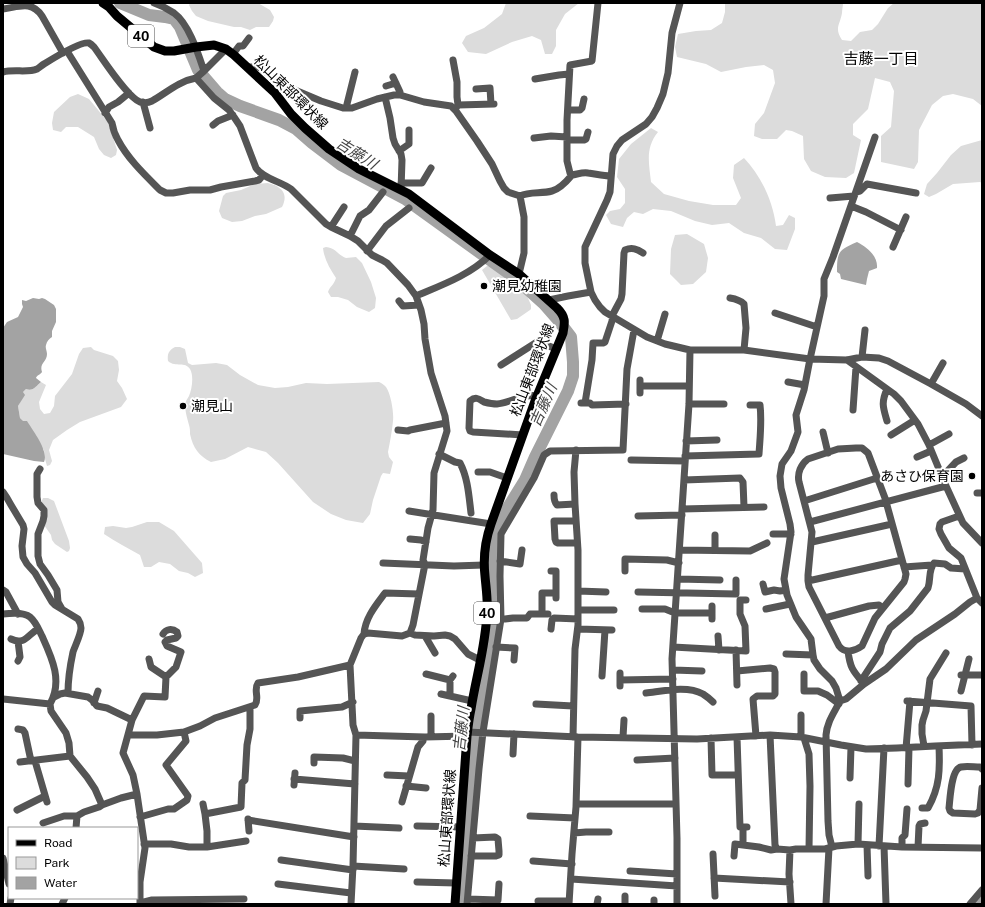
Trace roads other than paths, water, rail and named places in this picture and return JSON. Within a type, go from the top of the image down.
[{"type":"main road","name":"40","points":[[103,3],[154,47],[174,51],[214,46],[229,52]]},
{"type":"main road","name":"松山東部環状線","points":[[229,52],[275,93],[291,114],[329,149],[359,169],[401,187],[488,257],[519,274],[562,313],[565,323],[563,333],[537,396],[507,478],[491,524],[486,544],[484,565],[487,612],[485,634],[472,701],[468,733],[455,904]]},
{"type":"street","points":[[154,3],[173,12],[180,18],[185,26],[200,75],[214,98],[229,110],[240,126],[256,168],[259,172],[292,189],[321,219],[331,227],[358,241],[372,255],[387,263],[416,296],[424,324],[431,374],[441,402],[447,431],[434,473],[433,510],[428,528],[423,560],[425,564],[413,625],[410,633]]},
{"type":"street","points":[[572,175],[568,168],[567,138],[570,65],[592,61],[598,3]]},
{"type":"street","points":[[680,3],[672,33],[668,73],[660,101],[652,117],[646,124],[622,140],[617,146],[613,154],[610,192],[586,247],[585,263],[591,292],[600,307],[612,317],[656,341],[690,350],[744,350],[810,359],[847,360],[862,357],[880,358],[931,384],[966,404],[982,416]]},
{"type":"street","points":[[3,9],[29,6],[34,7],[38,11],[112,123],[118,141],[126,154],[160,190],[166,193],[190,190],[210,190],[255,181],[263,175]]},
{"type":"street","points":[[3,72],[11,70],[37,69],[65,52],[88,43],[91,44],[129,94],[133,98],[147,103],[184,81],[200,75],[229,52],[239,46],[243,46],[249,38]]},
{"type":"street","points":[[453,60],[457,82],[456,107],[492,164],[504,188],[508,192],[520,196],[535,192],[553,191],[560,187],[572,175],[580,173],[588,172],[611,176]]},
{"type":"street","points":[[247,67],[259,67],[283,86],[320,101],[343,108],[355,107],[394,95],[456,107],[492,104],[490,88],[476,89]]},
{"type":"street","points":[[550,67],[552,76]]},
{"type":"street","points":[[346,108],[355,72]]},
{"type":"street","points":[[535,79],[569,74]]},
{"type":"street","points":[[393,76],[400,95]]},
{"type":"street","points":[[386,86],[396,84]]},
{"type":"street","points":[[105,113],[109,107],[129,94]]},
{"type":"street","points":[[385,97],[390,118],[392,138],[401,154],[401,187],[422,183],[431,168]]},
{"type":"street","points":[[568,110],[580,110],[584,99]]},
{"type":"street","points":[[143,102],[150,128]]},
{"type":"street","points":[[213,125],[218,121],[233,115]]},
{"type":"street","points":[[399,150],[409,144],[409,130]]},
{"type":"street","points":[[534,138],[551,136],[584,140],[586,139],[588,132]]},
{"type":"street","points":[[839,702],[836,688],[832,681],[817,665],[813,654],[811,639],[796,617],[786,590],[784,579],[791,534],[781,488],[780,476],[782,464],[791,451],[798,432],[796,415],[804,390],[824,296],[824,279],[875,137]]},
{"type":"street","points":[[830,198],[855,194],[867,184],[916,193]]},
{"type":"street","points":[[350,236],[360,216],[369,210],[383,192]]},
{"type":"street","points":[[519,274],[524,253],[524,217],[520,196]]},
{"type":"street","points":[[851,206],[901,230]]},
{"type":"street","points":[[331,227],[344,207]]},
{"type":"street","points":[[367,251],[386,226],[409,208]]},
{"type":"street","points":[[893,247],[906,217]]},
{"type":"street","points":[[626,404],[592,405],[590,402],[583,403],[592,360],[593,343],[605,342],[613,314],[621,299],[625,250],[632,248],[638,249],[643,253]]},
{"type":"street","points":[[416,296],[441,286],[470,271],[488,257]]},
{"type":"street","points":[[549,300],[591,292]]},
{"type":"street","points":[[730,298],[741,301],[744,304],[746,328],[744,350]]},
{"type":"street","points":[[399,301],[403,306],[419,305]]},
{"type":"street","points":[[775,313],[817,327]]},
{"type":"street","points":[[656,341],[664,314]]},
{"type":"street","points":[[499,884],[498,900],[468,902],[481,732],[501,619],[501,534],[534,478],[544,455],[550,451],[623,450],[627,369],[634,330]]},
{"type":"street","points":[[862,357],[865,330]]},
{"type":"street","points":[[504,365],[537,342],[556,349]]},
{"type":"street","points":[[677,904],[678,838],[674,738],[673,648],[689,404],[690,350]]},
{"type":"street","points":[[847,360],[894,394],[901,401],[924,433],[959,516],[967,528],[982,543]]},
{"type":"street","points":[[931,384],[943,363]]},
{"type":"street","points":[[853,410],[856,367]]},
{"type":"street","points":[[788,382],[805,385]]},
{"type":"street","points":[[640,386],[689,386]]},
{"type":"street","points":[[887,389],[882,404],[887,421]]},
{"type":"street","points":[[523,435],[470,431],[470,401],[476,398],[487,403],[497,404],[531,395],[537,396]]},
{"type":"street","points":[[689,404],[721,402]]},
{"type":"street","points":[[631,460],[748,457],[759,454],[761,431],[760,405],[750,405]]},
{"type":"street","points":[[892,435],[915,420]]},
{"type":"street","points":[[398,430],[408,431],[446,423]]},
{"type":"street","points":[[823,432],[828,453]]},
{"type":"street","points":[[917,457],[949,434]]},
{"type":"street","points":[[686,441],[717,440]]},
{"type":"street","points":[[862,448],[868,453],[878,478],[888,506],[906,574],[905,579],[872,624],[862,646],[858,649],[848,651],[842,650],[809,588],[808,581],[812,532],[798,476],[804,462],[808,459],[838,449],[862,448]]},
{"type":"street","points":[[538,900],[569,902],[571,879],[576,804],[573,706],[575,649],[578,629],[574,472],[576,450]]},
{"type":"street","points":[[439,454],[460,463],[467,482],[471,513]]},
{"type":"street","points":[[942,477],[956,462],[964,458]]},
{"type":"street","points":[[40,469],[36,474],[37,497],[38,503],[44,510],[44,516],[38,534],[38,556],[40,564],[57,590],[58,602],[62,609]]},
{"type":"street","points":[[478,472],[490,472],[507,478]]},
{"type":"street","points":[[684,480],[740,478],[743,482],[744,507]]},
{"type":"street","points":[[804,501],[878,478]]},
{"type":"street","points":[[810,522],[946,486]]},
{"type":"street","points":[[3,492],[23,525],[23,556],[27,564],[35,573],[52,602],[78,619],[81,627],[70,669],[68,693]]},
{"type":"street","points":[[554,495],[557,505],[575,504]]},
{"type":"street","points":[[638,516],[651,512],[682,512],[744,507],[764,507]]},
{"type":"street","points":[[409,511],[491,524]]},
{"type":"street","points":[[862,682],[886,669],[916,640],[970,602],[980,600],[961,558],[949,548],[939,529],[942,522],[959,516]]},
{"type":"street","points":[[575,521],[554,521],[555,539],[556,542],[561,543],[577,543]]},
{"type":"street","points":[[812,542],[892,524]]},
{"type":"street","points":[[773,534],[791,534]]},
{"type":"street","points":[[715,535],[715,550]]},
{"type":"street","points":[[410,539],[426,542]]},
{"type":"street","points":[[680,550],[750,551],[767,544]]},
{"type":"street","points":[[500,561],[520,564],[522,550]]},
{"type":"street","points":[[625,571],[625,559],[667,560],[679,563]]},
{"type":"street","points":[[383,562],[454,566],[484,565]]},
{"type":"street","points":[[808,581],[903,564],[932,565],[934,563],[938,563],[945,564],[951,568],[965,569]]},
{"type":"street","points":[[826,904],[831,847],[828,821],[826,728],[839,702],[846,698],[862,682],[880,652],[882,644],[890,628],[910,612],[928,588],[932,565]]},
{"type":"street","points":[[501,619],[527,618],[530,614],[545,614],[542,593],[556,596],[556,571],[551,571]]},
{"type":"street","points":[[678,579],[720,580]]},
{"type":"street","points":[[638,592],[736,594],[738,584]]},
{"type":"street","points":[[763,584],[765,592],[786,590]]},
{"type":"street","points":[[3,590],[18,614]]},
{"type":"street","points":[[578,592],[606,592]]},
{"type":"street","points":[[351,904],[356,735],[353,725],[350,665],[364,634],[364,627],[368,619],[386,593],[419,594]]},
{"type":"street","points":[[673,648],[746,651],[745,626],[740,614],[740,600],[746,600]]},
{"type":"street","points":[[766,609],[790,604]]},
{"type":"street","points":[[825,618],[869,606],[879,605],[883,608]]},
{"type":"street","points":[[642,608],[665,609],[675,613],[712,612]]},
{"type":"street","points":[[578,610],[614,610]]},
{"type":"street","points":[[3,614],[9,613],[26,615],[31,618],[38,629],[51,655],[55,672],[55,690],[54,697],[50,704],[50,711],[66,733],[69,743],[70,756],[95,789],[102,805]]},
{"type":"street","points":[[551,628],[552,620],[554,618],[578,619]]},
{"type":"street","points":[[18,661],[20,657],[14,640],[25,639],[38,629]]},
{"type":"street","points":[[578,629],[608,630],[602,676]]},
{"type":"street","points":[[162,634],[167,630],[175,630],[178,636],[165,642],[167,646],[181,652],[176,667],[166,677],[165,697],[144,696],[132,720],[123,753],[133,775],[145,848],[140,858],[140,903],[152,900],[244,899]]},
{"type":"street","points":[[364,634],[368,632],[402,636],[410,633],[425,636],[450,636],[455,639],[468,654],[480,660]]},
{"type":"street","points":[[425,636],[435,653]]},
{"type":"street","points":[[718,636],[718,650]]},
{"type":"street","points":[[496,647],[515,648],[514,660]]},
{"type":"street","points":[[736,650],[737,684]]},
{"type":"street","points":[[848,651],[850,667],[862,682]]},
{"type":"street","points":[[786,654],[813,654]]},
{"type":"street","points":[[924,746],[922,725],[926,711],[930,678],[942,655]]},
{"type":"street","points":[[148,659],[151,667],[166,677]]},
{"type":"street","points":[[961,691],[962,675],[969,659]]},
{"type":"street","points":[[128,734],[157,735],[184,732],[200,726],[214,718],[250,707],[257,703],[255,688],[258,682],[298,677],[350,665]]},
{"type":"street","points":[[737,671],[770,668],[774,669],[775,672],[775,694],[773,696],[757,696],[754,699],[756,736]]},
{"type":"street","points":[[673,670],[702,671]]},
{"type":"street","points":[[426,674],[452,678],[450,696]]},
{"type":"street","points":[[804,674],[804,691],[818,691],[839,702]]},
{"type":"street","points":[[962,675],[982,675]]},
{"type":"street","points":[[620,680],[673,679]]},
{"type":"street","points":[[646,693],[682,689],[690,690],[703,694],[713,702]]},
{"type":"street","points":[[94,703],[98,691]]},
{"type":"street","points":[[54,697],[60,694],[68,693],[88,697],[97,706],[107,708],[132,720]]},
{"type":"street","points":[[441,694],[472,701]]},
{"type":"street","points":[[3,699],[50,704]]},
{"type":"street","points":[[908,784],[907,748],[909,701],[971,706],[972,745]]},
{"type":"street","points":[[300,718],[300,711],[342,707],[352,702]]},
{"type":"street","points":[[536,704],[573,706]]},
{"type":"street","points":[[206,814],[241,807],[242,783],[245,780],[246,745],[250,729],[250,707]]},
{"type":"street","points":[[801,715],[803,738],[809,754],[809,849]]},
{"type":"street","points":[[431,716],[431,737]]},
{"type":"street","points":[[623,738],[624,720]]},
{"type":"street","points":[[17,810],[46,799],[25,733],[23,730],[18,729]]},
{"type":"street","points":[[140,817],[174,809],[187,800],[188,796],[166,765],[186,741],[184,732]]},
{"type":"street","points":[[356,735],[431,737],[481,732],[623,738],[711,738],[770,735],[803,738],[851,747],[866,748],[907,748],[982,744]]},
{"type":"street","points":[[513,754],[514,734]]},
{"type":"street","points":[[770,735],[774,845],[777,849]]},
{"type":"street","points":[[402,802],[418,747],[423,741],[423,737]]},
{"type":"street","points":[[737,737],[740,827],[745,827],[743,845]]},
{"type":"street","points":[[711,738],[712,775],[738,775]]},
{"type":"street","points":[[922,808],[928,808],[936,791],[940,770],[939,746]]},
{"type":"street","points":[[850,778],[851,747]]},
{"type":"street","points":[[884,748],[882,846],[886,904]]},
{"type":"street","points":[[20,762],[70,756]]},
{"type":"street","points":[[314,763],[314,757],[343,758],[355,761]]},
{"type":"street","points":[[637,760],[675,758]]},
{"type":"street","points":[[982,769],[980,767],[962,767],[956,770],[951,788],[950,811],[953,813],[978,813],[980,810],[982,793]]},
{"type":"street","points":[[388,776],[409,776]]},
{"type":"street","points":[[294,779],[355,784]]},
{"type":"street","points":[[406,786],[426,788]]},
{"type":"street","points":[[43,823],[64,816],[77,816],[121,798],[137,794]]},
{"type":"street","points":[[203,804],[206,814],[206,847]]},
{"type":"street","points":[[576,804],[676,804]]},
{"type":"street","points":[[858,804],[858,844]]},
{"type":"street","points":[[902,847],[902,838],[905,835],[906,809]]},
{"type":"street","points":[[76,827],[77,816]]},
{"type":"street","points":[[530,816],[575,818]]},
{"type":"street","points":[[249,831],[248,820],[354,837]]},
{"type":"street","points":[[918,847],[919,826],[920,824],[925,823]]},
{"type":"street","points":[[354,826],[399,828]]},
{"type":"street","points":[[417,826],[460,827]]},
{"type":"street","points":[[574,833],[609,832]]},
{"type":"street","points":[[460,841],[498,839],[499,855],[471,856]]},
{"type":"street","points":[[144,844],[171,844],[189,847],[206,847],[246,841]]},
{"type":"street","points":[[734,856],[735,844],[771,850],[825,849],[858,844],[902,847],[982,848]]},
{"type":"street","points":[[867,845],[868,876]]},
{"type":"street","points":[[790,850],[789,874],[791,904]]},
{"type":"street","points":[[713,854],[715,896]]},
{"type":"street","points":[[3,858],[8,880]]},
{"type":"street","points":[[281,860],[353,868],[404,869]]},
{"type":"street","points":[[533,863],[571,867]]},
{"type":"street","points":[[630,871],[677,874]]},
{"type":"street","points":[[714,878],[790,882]]},
{"type":"street","points":[[571,879],[677,886]]},
{"type":"street","points":[[417,882],[456,883]]},
{"type":"street","points":[[278,884],[351,893]]},
{"type":"street","points":[[970,904],[982,890]]},
{"type":"street","points":[[625,896],[625,904]]},
{"type":"water","points":[[857,242],[871,252],[877,264],[877,268],[869,271],[866,285],[841,279],[840,274],[837,272],[840,252],[846,247]]},
{"type":"water","points":[[33,298],[45,299],[54,305],[56,309],[56,322],[52,331],[52,337],[49,339],[46,346],[47,357],[41,369],[42,372],[36,378],[41,382],[33,389],[26,389],[23,392],[25,395],[18,406],[20,418],[23,421],[27,421],[42,447],[45,457],[44,462],[3,454],[3,328],[7,322],[18,317],[23,307],[22,300],[26,301]]},
{"type":"waterway","name":"吉藤川","points":[[120,3],[149,15],[174,19],[180,27],[198,70],[225,99],[279,120],[296,129],[341,165],[405,199],[515,278],[544,304],[571,337],[573,376],[568,391],[525,480],[500,520],[495,531],[495,615],[478,715],[462,904]]},
{"type":"waterway","points":[[977,904],[982,898]]},
{"type":"place","name":"潮見幼稚園","points":[[484,286]]},
{"type":"place","name":"潮見山","points":[[183,406]]},
{"type":"place","name":"あさひ保育園","points":[[972,476]]},
{"type":"district","name":"吉藤一丁目","points":[[881,58]]}]
